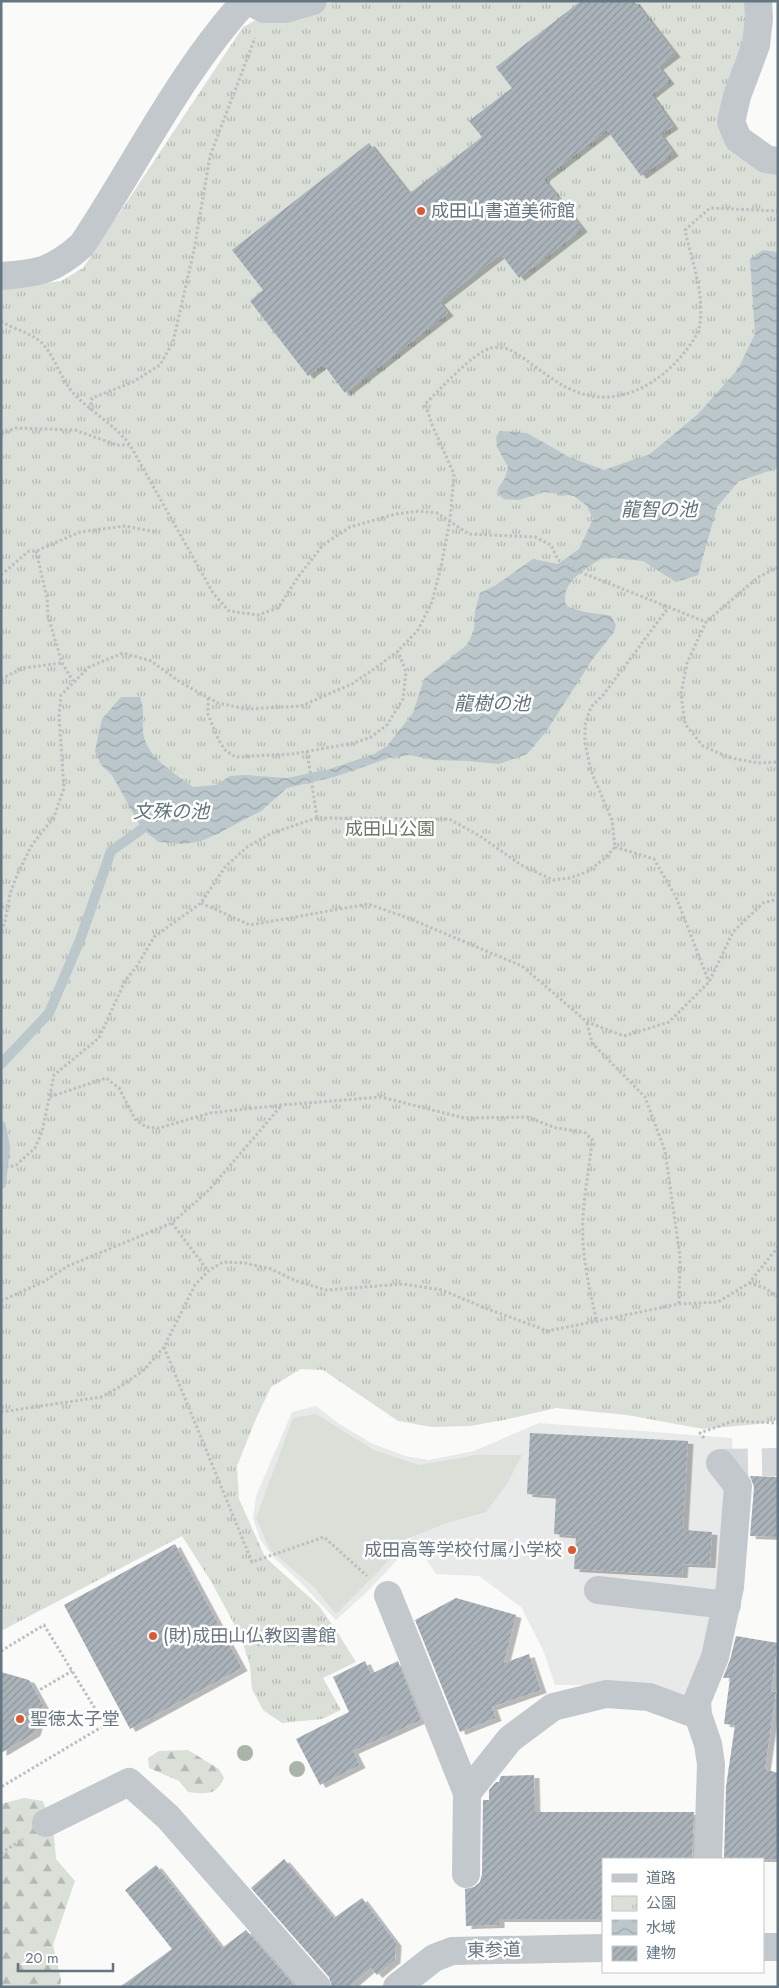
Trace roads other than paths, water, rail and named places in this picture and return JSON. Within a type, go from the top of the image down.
[{"type":"street","points":[[1,276],[36,273],[51,268],[66,259],[82,245],[192,69],[225,23],[252,4],[285,9],[313,1]]},
{"type":"street","points":[[758,1],[759,18],[756,45],[737,96],[731,122],[738,139],[766,158],[778,162]]},
{"type":"street","points":[[708,1858],[711,1764],[708,1744],[698,1715],[697,1701],[715,1657],[727,1606],[738,1486],[720,1463]]},
{"type":"street","points":[[598,1590],[727,1606]]},
{"type":"street","points":[[388,1596],[467,1793],[466,1874]]},
{"type":"street","points":[[467,1793],[510,1739],[553,1707],[606,1694],[649,1697],[698,1715]]},
{"type":"street","points":[[46,1823],[129,1782],[168,1817],[317,1987]]},
{"type":"street","points":[[764,1947],[778,1947]]},
{"type":"street","name":"東参道","points":[[397,1987],[434,1958],[452,1951],[602,1948]]},
{"type":"water","points":[[763,250],[778,252],[778,468],[739,481],[717,507],[698,575],[676,582],[643,561],[604,557],[569,584],[565,600],[569,607],[579,611],[611,616],[616,625],[614,632],[592,660],[546,732],[527,754],[499,764],[434,760],[410,755],[389,758],[334,777],[287,788],[261,811],[201,841],[184,844],[159,842],[142,829],[112,775],[101,765],[95,751],[102,719],[121,697],[140,697],[143,711],[143,732],[149,749],[162,764],[193,787],[216,785],[230,776],[245,775],[287,778],[330,769],[374,754],[387,746],[413,713],[424,679],[468,644],[474,629],[475,612],[480,593],[496,585],[533,559],[558,564],[579,549],[593,519],[587,506],[574,496],[544,492],[519,500],[503,499],[497,490],[505,478],[508,467],[497,447],[496,437],[500,431],[527,433],[569,457],[604,470],[650,454],[698,414],[738,369],[755,334],[750,259]]},
{"type":"waterway","name":"文殊の池","points":[[1,1064],[49,1013],[80,940],[111,851],[142,829]]},
{"type":"waterway","points":[[1,1126],[5,1147],[1,1184]]},
{"type":"tunnel","points":[[720,1463],[778,1462]]},
{"type":"place","name":"成田山書道美術館","points":[[421,211]]},
{"type":"place","name":"成田高等学校付属小学校","points":[[572,1550]]},
{"type":"place","name":"(財)成田山仏教図書館","points":[[153,1636]]},
{"type":"place","name":"聖徳太子堂","points":[[20,1719]]},
{"type":"water label","name":"龍智の池","points":[[659,509]]},
{"type":"water label","name":"龍樹の池","points":[[492,703]]},
{"type":"park label","name":"成田山公園","points":[[390,829]]}]
